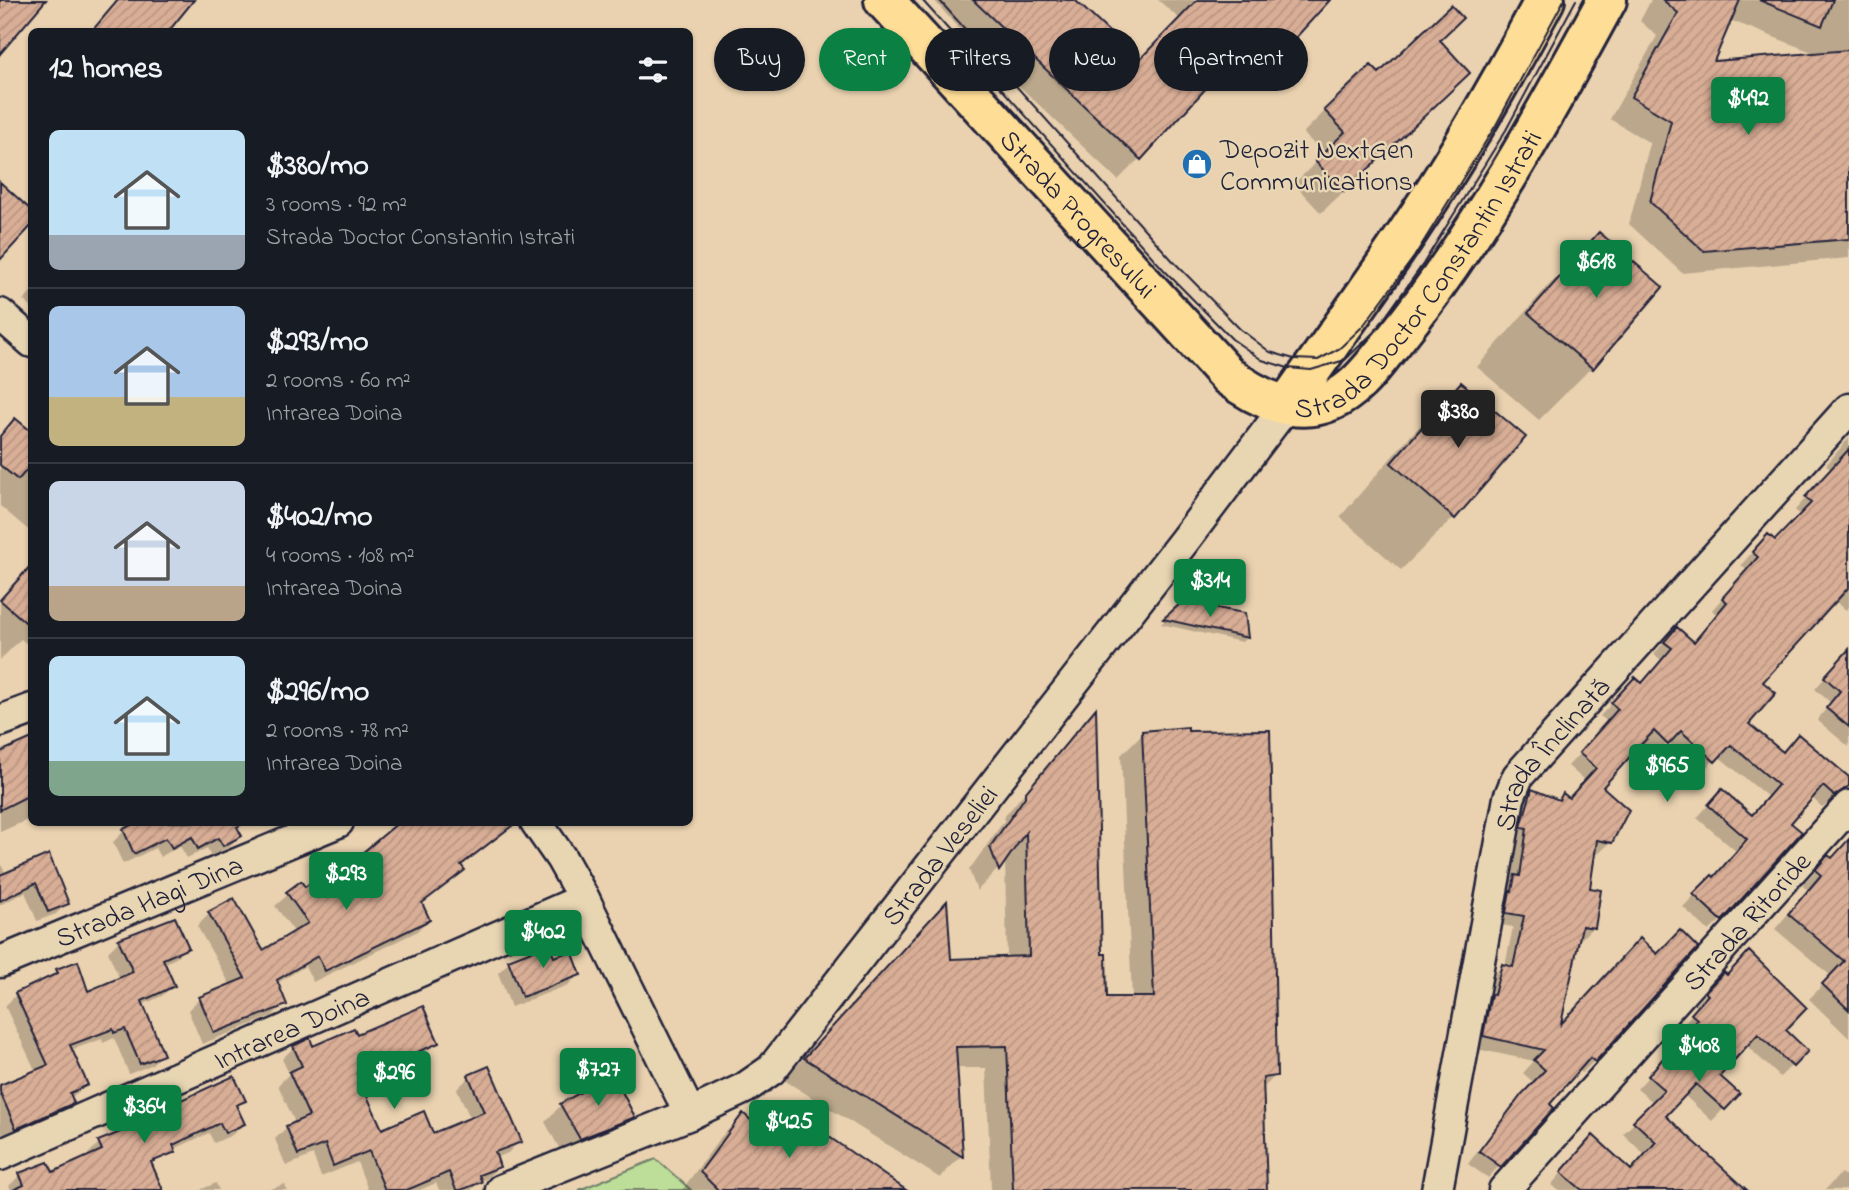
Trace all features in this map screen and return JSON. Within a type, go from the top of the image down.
[{"type":"main road","name":"Strada Progresului","points":[[884,0],[1228,376],[1266,399],[1287,405]]},
{"type":"main road","name":"Strada Doctor Constantin Istrati","points":[[1287,405],[1381,273],[1444,177],[1491,100],[1545,0]]},
{"type":"main road","name":"Strada Doctor Constantin Istrati","points":[[1287,405],[1321,404],[1348,391],[1368,372],[1410,321],[1500,189],[1607,0]]},
{"type":"street","points":[[0,314],[28,338]]},
{"type":"street","name":"Strada Veseliei","points":[[501,1190],[691,1114],[745,1088],[772,1070],[1287,405]]},
{"type":"street","name":"Strada Înclinată","points":[[1437,1190],[1509,798],[1518,776],[1849,409]]},
{"type":"street","points":[[0,721],[28,710]]},
{"type":"street","name":"Strada Ritoride","points":[[1504,1190],[1849,806]]},
{"type":"street","name":"Strada Hagi Dina","points":[[0,962],[328,826]]},
{"type":"street","points":[[539,826],[584,899],[691,1114]]},
{"type":"street","name":"Intrarea Doina","points":[[0,1155],[584,899]]},
{"type":"green space","points":[[656,1159],[691,1190],[579,1190]]},
{"type":"building","points":[[0,0],[46,0],[0,54]]},
{"type":"building","points":[[118,0],[194,0],[171,28],[94,28]]},
{"type":"building","points":[[973,0],[1075,0],[1105,28],[1049,28],[1049,72],[1035,59],[1035,28],[1002,28]]},
{"type":"building","points":[[1197,0],[1330,0],[1305,28],[1170,28]]},
{"type":"building","points":[[1663,0],[1740,0],[1714,61],[1849,50],[1849,239],[1704,251],[1650,202],[1671,121],[1631,97],[1678,13]]},
{"type":"building","points":[[1759,0],[1833,0],[1822,26]]},
{"type":"building","points":[[1451,5],[1463,18],[1440,40],[1470,73],[1344,192],[1315,161],[1345,132],[1324,110],[1371,65],[1379,73]]},
{"type":"building","points":[[1154,44],[1154,91],[1203,91],[1141,160],[1069,91],[1140,91],[1140,59]]},
{"type":"building","points":[[0,182],[28,207],[28,229],[0,260]]},
{"type":"building","points":[[1599,232],[1663,287],[1593,369],[1528,313]]},
{"type":"building","points":[[1461,382],[1526,437],[1455,519],[1391,463]]},
{"type":"building","points":[[15,418],[28,429],[28,469],[18,480],[0,465],[0,436]]},
{"type":"building","points":[[1849,449],[1849,587],[1763,682],[1776,693],[1749,724],[1783,752],[1798,734],[1849,777],[1849,786],[1834,796],[1823,786],[1791,823],[1802,832],[1722,921],[1693,894],[1712,875],[1714,877],[1747,839],[1708,805],[1722,789],[1752,815],[1778,785],[1731,745],[1715,762],[1681,731],[1668,745],[1654,731],[1636,750],[1603,787],[1629,810],[1612,843],[1597,840],[1590,888],[1601,890],[1595,928],[1582,926],[1561,1024],[1640,938],[1657,954],[1680,930],[1698,948],[1595,1062],[1590,1058],[1550,1104],[1554,1108],[1501,1167],[1479,1151],[1522,1094],[1545,1070],[1534,1060],[1544,1050],[1483,1036],[1491,994],[1494,995],[1502,964],[1513,967],[1524,916],[1506,913],[1515,875],[1520,876],[1527,828],[1521,827],[1532,789],[1559,800],[1563,793],[1569,798],[1596,768],[1579,753],[1618,709],[1611,703],[1635,677],[1642,683],[1672,648],[1664,642],[1677,627],[1694,642],[1727,602],[1722,598],[1758,557],[1752,552],[1768,534],[1775,540],[1811,503],[1805,497]]},
{"type":"building","points":[[28,568],[28,624],[0,600]]},
{"type":"building","points":[[1182,602],[1245,613],[1248,638],[1163,619]]},
{"type":"building","points":[[1849,649],[1849,727],[1826,708],[1840,691],[1824,677]]},
{"type":"building","points":[[1096,708],[1102,954],[1106,954],[1107,997],[1154,997],[1142,731],[1188,727],[1188,731],[1270,730],[1277,1076],[1263,1078],[1267,1190],[1013,1190],[1007,1046],[956,1047],[963,1157],[804,1058],[947,901],[951,959],[1029,956],[1026,832],[999,871],[990,847],[1025,797],[1025,793]]},
{"type":"building","points":[[28,740],[28,796],[0,810],[0,752]]},
{"type":"building","points":[[129,826],[239,826],[242,836],[223,846],[218,838],[198,849],[192,837],[172,848],[166,838],[134,854],[123,829]]},
{"type":"building","points":[[394,826],[512,826],[461,865],[465,870],[422,903],[430,920],[325,971],[318,956],[277,980],[287,1005],[214,1033],[199,997],[245,978],[208,912],[234,898],[263,950],[308,923],[286,892],[301,881],[305,887],[337,861],[343,869]]},
{"type":"building","points":[[1849,839],[1849,1010],[1822,984],[1844,961],[1788,914],[1821,875],[1815,870],[1828,855],[1832,858]]},
{"type":"building","points":[[49,854],[69,904],[48,912],[36,883],[0,901],[0,875]]},
{"type":"building","points":[[175,917],[189,948],[163,959],[175,986],[142,1001],[164,1055],[140,1064],[125,1029],[114,1033],[113,1029],[70,1045],[88,1085],[70,1093],[74,1103],[16,1129],[0,1092],[0,1085],[48,1065],[15,993],[58,973],[56,969],[78,961],[88,991],[133,972],[118,939]]},
{"type":"building","points":[[549,944],[554,957],[572,951],[581,975],[522,997],[508,960]]},
{"type":"building","points":[[1749,951],[1807,1008],[1786,1030],[1808,1051],[1793,1067],[1758,1034],[1720,1076],[1740,1094],[1725,1110],[1696,1084],[1666,1116],[1747,1190],[1582,1190],[1561,1172],[1593,1135],[1631,1170],[1656,1142],[1633,1121],[1664,1090],[1648,1076],[1697,1019],[1691,1014],[1708,995],[1705,992],[1724,972],[1727,975]]},
{"type":"building","points":[[423,1006],[439,1043],[396,1061],[394,1057],[357,1074],[382,1129],[424,1111],[433,1133],[484,1112],[468,1075],[489,1066],[522,1142],[495,1152],[500,1167],[479,1175],[482,1182],[461,1190],[456,1190],[449,1172],[407,1190],[385,1190],[369,1151],[333,1166],[325,1144],[298,1155],[286,1126],[309,1116],[289,1072],[302,1066],[293,1046],[310,1038],[313,1046],[354,1028],[357,1034]]},
{"type":"building","points":[[613,1074],[635,1117],[580,1139],[560,1104]]},
{"type":"building","points":[[234,1076],[246,1101],[236,1105],[245,1124],[225,1133],[220,1123],[173,1145],[176,1152],[151,1162],[163,1190],[13,1190],[24,1185],[19,1173],[48,1162],[53,1172],[102,1150],[98,1141],[143,1123],[141,1118]]},
{"type":"building","points":[[790,1110],[906,1190],[718,1190],[700,1172],[743,1113],[764,1132]]},
{"type":"tram line","points":[[922,0],[1164,270],[1232,339],[1262,360],[1288,368],[1311,370],[1345,360],[1376,330],[1423,264],[1506,130],[1576,0]]},
{"type":"tram line","points":[[939,0],[1173,261],[1240,329],[1270,352],[1294,359],[1318,360],[1340,348],[1363,326],[1414,257],[1496,125],[1564,0]]},
{"type":"place","name":"Depozit NextGen Communications","points":[[1197,164]]}]
